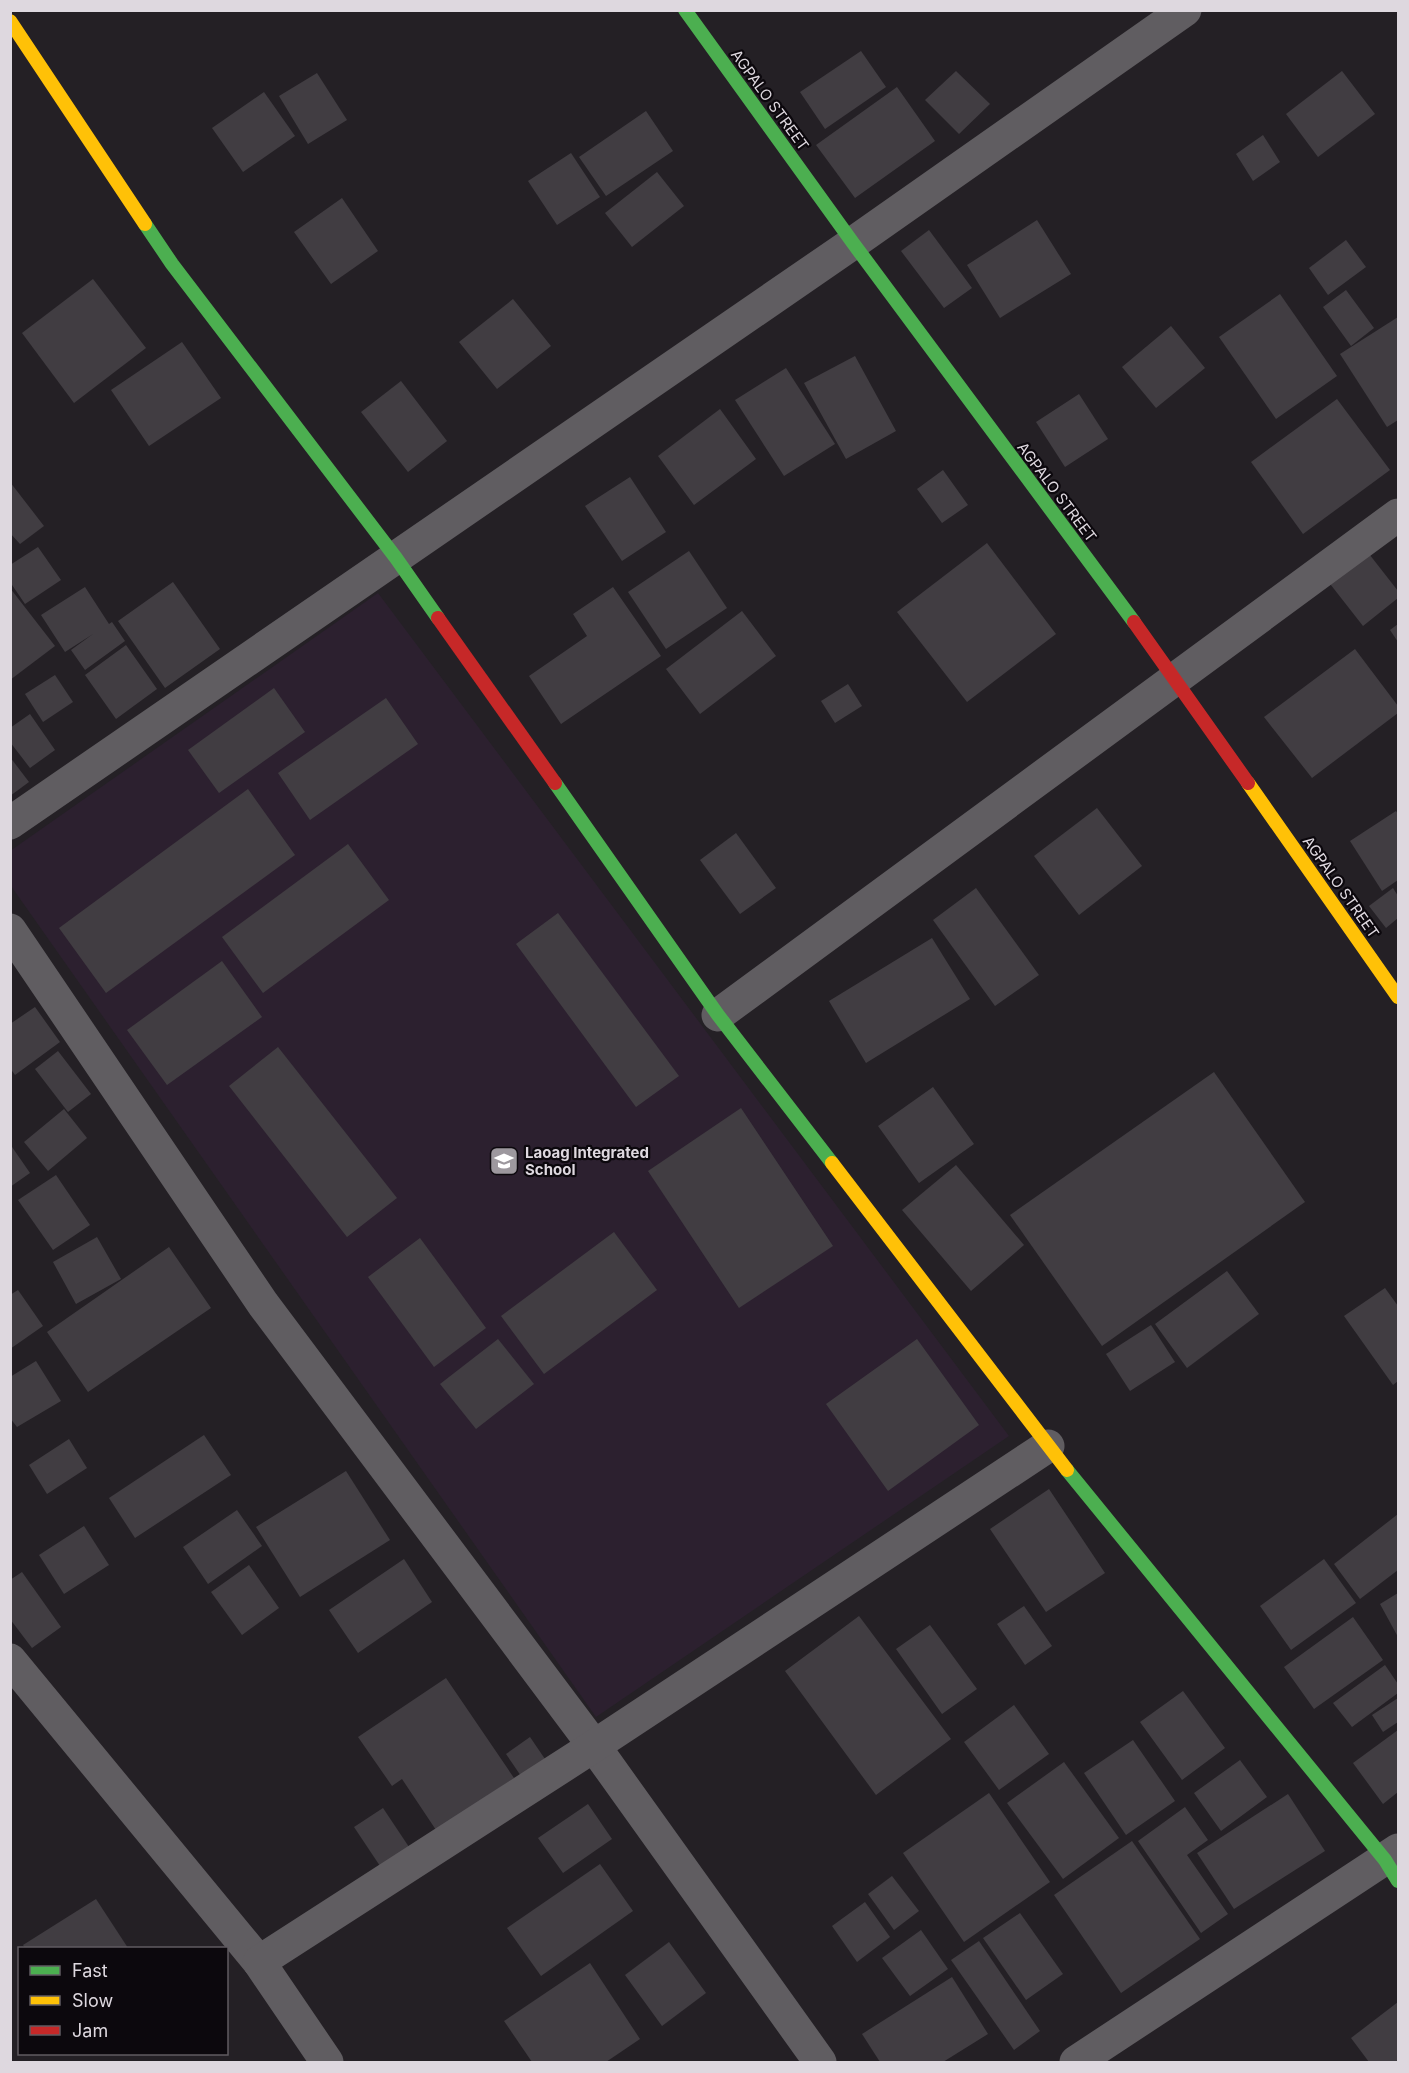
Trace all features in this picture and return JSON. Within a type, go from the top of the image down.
[{"type":"street","name":"AGPALO STREET","points":[[685,10],[853,243],[1176,679],[1398,997]]},
{"type":"street","points":[[10,823],[853,243],[1185,10]]},
{"type":"street","points":[[10,21],[172,264],[396,558],[718,1015],[1048,1446],[1394,1864],[1076,2062]]},
{"type":"street","points":[[718,1015],[1398,515]]},
{"type":"street","points":[[10,930],[263,1304],[594,1746],[820,2062]]},
{"type":"street","points":[[259,1962],[594,1746],[1048,1446]]},
{"type":"street","points":[[10,1660],[259,1962],[327,2062]]},
{"type":"shaded area","name":"Laoag Integrated School","points":[[378,593],[1009,1436],[596,1717],[11,886],[10,851]]},
{"type":"building","points":[[861,51],[886,87],[825,129],[800,92]]},
{"type":"building","points":[[956,71],[990,104],[959,134],[925,100]]},
{"type":"building","points":[[1342,71],[1375,114],[1318,157],[1286,114]]},
{"type":"building","points":[[317,73],[347,120],[308,144],[279,96]]},
{"type":"building","points":[[897,87],[935,141],[855,198],[816,145]]},
{"type":"building","points":[[264,92],[295,136],[243,172],[212,128]]},
{"type":"building","points":[[646,111],[673,151],[606,196],[579,157]]},
{"type":"building","points":[[1263,135],[1280,162],[1253,181],[1236,154]]},
{"type":"building","points":[[571,153],[600,197],[557,225],[528,181]]},
{"type":"building","points":[[657,172],[684,206],[632,247],[605,213]]},
{"type":"building","points":[[342,198],[378,251],[331,284],[294,232]]},
{"type":"building","points":[[1037,220],[1071,274],[1000,318],[967,265]]},
{"type":"building","points":[[929,230],[972,288],[944,308],[901,251]]},
{"type":"building","points":[[1346,240],[1366,267],[1328,295],[1309,268]]},
{"type":"building","points":[[93,279],[146,348],[74,403],[22,333]]},
{"type":"building","points":[[1346,290],[1374,328],[1351,346],[1323,307]]},
{"type":"building","points":[[1280,294],[1337,376],[1276,419],[1219,337]]},
{"type":"building","points":[[513,299],[551,346],[497,389],[459,342]]},
{"type":"building","points":[[1398,317],[1398,420],[1387,427],[1340,354]]},
{"type":"building","points":[[1171,326],[1205,368],[1156,408],[1122,367]]},
{"type":"building","points":[[182,342],[221,398],[149,446],[111,390]]},
{"type":"building","points":[[855,356],[896,431],[846,459],[804,383]]},
{"type":"building","points":[[786,368],[835,444],[784,476],[735,400]]},
{"type":"building","points":[[401,381],[447,441],[408,472],[361,412]]},
{"type":"building","points":[[1079,394],[1108,439],[1065,467],[1036,422]]},
{"type":"building","points":[[1337,399],[1390,470],[1303,534],[1251,462]]},
{"type":"building","points":[[720,409],[756,459],[694,505],[658,456]]},
{"type":"building","points":[[943,470],[968,505],[942,523],[917,489]]},
{"type":"building","points":[[630,477],[666,532],[622,561],[585,506]]},
{"type":"building","points":[[10,482],[44,526],[20,544],[10,533]]},
{"type":"building","points":[[987,543],[1056,634],[967,702],[897,612]]},
{"type":"building","points":[[38,547],[61,580],[25,604],[10,582],[10,565]]},
{"type":"building","points":[[1366,550],[1398,591],[1398,598],[1363,626],[1327,580]]},
{"type":"building","points":[[689,551],[727,608],[666,649],[628,592]]},
{"type":"building","points":[[173,582],[220,649],[165,688],[118,621]]},
{"type":"building","points":[[85,587],[109,624],[112,622],[125,641],[85,670],[71,650],[93,634],[65,652],[41,615]]},
{"type":"building","points":[[613,587],[661,656],[561,724],[529,676],[587,636],[573,614]]},
{"type":"building","points":[[10,588],[55,646],[10,680]]},
{"type":"building","points":[[742,611],[776,656],[700,714],[666,669]]},
{"type":"building","points":[[1398,624],[1398,642],[1390,630]]},
{"type":"building","points":[[126,645],[157,689],[116,719],[85,675]]},
{"type":"building","points":[[1355,649],[1398,706],[1398,713],[1312,778],[1264,717]]},
{"type":"building","points":[[55,675],[73,702],[43,722],[25,694]]},
{"type":"building","points":[[848,684],[862,706],[835,723],[821,701]]},
{"type":"building","points":[[274,688],[305,732],[219,793],[188,750]]},
{"type":"building","points":[[386,698],[418,744],[310,820],[278,773]]},
{"type":"building","points":[[30,714],[55,750],[30,768],[10,742],[10,728]]},
{"type":"building","points":[[10,757],[29,782],[10,796]]},
{"type":"building","points":[[248,789],[295,855],[106,993],[59,928]]},
{"type":"building","points":[[1097,808],[1142,866],[1079,915],[1034,856]]},
{"type":"building","points":[[1396,811],[1398,814],[1398,880],[1382,891],[1350,841]]},
{"type":"building","points":[[736,833],[776,888],[740,914],[700,860]]},
{"type":"building","points":[[348,844],[389,900],[263,993],[222,937]]},
{"type":"building","points":[[976,888],[1039,975],[995,1006],[933,920]]},
{"type":"building","points":[[1393,888],[1398,896],[1398,918],[1386,928],[1369,906]]},
{"type":"building","points":[[558,913],[679,1076],[636,1107],[516,944]]},
{"type":"building","points":[[932,938],[970,999],[866,1063],[829,1001]]},
{"type":"building","points":[[222,961],[262,1017],[167,1085],[127,1030]]},
{"type":"building","points":[[35,1007],[60,1042],[15,1075],[10,1068],[10,1024]]},
{"type":"building","points":[[278,1047],[397,1198],[347,1237],[229,1086]]},
{"type":"building","points":[[58,1051],[91,1094],[68,1112],[35,1069]]},
{"type":"building","points":[[1214,1072],[1305,1202],[1102,1346],[1010,1215]]},
{"type":"building","points":[[933,1087],[974,1144],[919,1183],[878,1126]]},
{"type":"building","points":[[741,1108],[833,1246],[739,1308],[648,1171]]},
{"type":"building","points":[[64,1109],[87,1138],[48,1171],[24,1142]]},
{"type":"building","points":[[10,1144],[30,1173],[10,1187]]},
{"type":"building","points":[[956,1165],[1024,1245],[971,1291],[902,1210]]},
{"type":"building","points":[[56,1175],[90,1225],[53,1250],[18,1200]]},
{"type":"building","points":[[614,1232],[657,1290],[544,1374],[501,1316]]},
{"type":"building","points":[[97,1237],[121,1279],[76,1304],[53,1262]]},
{"type":"building","points":[[420,1238],[486,1328],[434,1367],[368,1277]]},
{"type":"building","points":[[169,1247],[211,1308],[88,1392],[47,1332]]},
{"type":"building","points":[[1227,1271],[1259,1314],[1187,1368],[1155,1324]]},
{"type":"building","points":[[1385,1288],[1398,1306],[1398,1381],[1393,1385],[1344,1316]]},
{"type":"building","points":[[18,1290],[43,1326],[10,1349],[10,1295]]},
{"type":"building","points":[[1151,1325],[1175,1362],[1130,1391],[1106,1354]]},
{"type":"building","points":[[498,1339],[534,1384],[476,1429],[440,1384]]},
{"type":"building","points":[[917,1339],[979,1425],[888,1491],[826,1404]]},
{"type":"building","points":[[36,1361],[61,1401],[17,1427],[10,1418],[10,1377]]},
{"type":"building","points":[[204,1435],[231,1475],[135,1538],[109,1498]]},
{"type":"building","points":[[69,1439],[87,1468],[47,1494],[29,1465]]},
{"type":"building","points":[[346,1471],[390,1540],[300,1597],[256,1527]]},
{"type":"building","points":[[1049,1489],[1105,1573],[1046,1612],[990,1529]]},
{"type":"building","points":[[237,1510],[262,1546],[208,1584],[183,1547]]},
{"type":"building","points":[[1398,1514],[1398,1570],[1360,1599],[1334,1564]]},
{"type":"building","points":[[84,1526],[109,1565],[64,1594],[39,1555]]},
{"type":"building","points":[[404,1559],[432,1602],[358,1653],[329,1610]]},
{"type":"building","points":[[1324,1559],[1356,1603],[1291,1650],[1260,1606]]},
{"type":"building","points":[[249,1565],[279,1608],[242,1635],[211,1592]]},
{"type":"building","points":[[22,1572],[61,1627],[32,1648],[10,1619],[10,1580]]},
{"type":"building","points":[[1398,1593],[1398,1637],[1380,1604]]},
{"type":"building","points":[[1024,1606],[1052,1646],[1025,1665],[997,1624]]},
{"type":"building","points":[[859,1616],[951,1739],[876,1795],[785,1671]]},
{"type":"building","points":[[1353,1617],[1383,1660],[1314,1709],[1284,1667]]},
{"type":"building","points":[[930,1625],[977,1689],[942,1714],[896,1649]]},
{"type":"building","points":[[1385,1665],[1398,1684],[1398,1693],[1352,1727],[1333,1703]]},
{"type":"building","points":[[446,1678],[514,1778],[436,1830],[402,1779],[392,1786],[358,1737]]},
{"type":"building","points":[[1183,1691],[1225,1748],[1182,1780],[1140,1722]]},
{"type":"building","points":[[1398,1698],[1398,1722],[1383,1732],[1372,1715]]},
{"type":"building","points":[[1014,1705],[1049,1754],[999,1790],[964,1742]]},
{"type":"building","points":[[1398,1730],[1398,1792],[1383,1804],[1353,1763]]},
{"type":"building","points":[[530,1737],[545,1759],[521,1776],[506,1754]]},
{"type":"building","points":[[1133,1740],[1175,1801],[1126,1835],[1084,1773]]},
{"type":"building","points":[[1240,1760],[1267,1797],[1221,1831],[1194,1793]]},
{"type":"building","points":[[1064,1762],[1119,1838],[1063,1879],[1007,1803]]},
{"type":"building","points":[[989,1793],[1050,1882],[964,1942],[903,1853]]},
{"type":"building","points":[[1288,1794],[1325,1851],[1234,1909],[1197,1853]]},
{"type":"building","points":[[588,1804],[612,1839],[563,1873],[538,1838]]},
{"type":"building","points":[[1185,1807],[1208,1840],[1187,1855],[1228,1914],[1201,1933],[1138,1841]]},
{"type":"building","points":[[383,1808],[409,1847],[380,1866],[354,1827]]},
{"type":"building","points":[[1132,1841],[1200,1939],[1121,1993],[1054,1895]]},
{"type":"building","points":[[600,1864],[633,1911],[541,1976],[507,1928]]},
{"type":"building","points":[[892,1876],[919,1911],[894,1930],[868,1894]]},
{"type":"building","points":[[96,1899],[127,1947],[24,1947],[23,1945]]},
{"type":"building","points":[[865,1902],[890,1937],[857,1962],[832,1926]]},
{"type":"building","points":[[1020,1913],[1063,1974],[1026,2000],[983,1938]]},
{"type":"building","points":[[921,1930],[948,1969],[910,1996],[882,1958]]},
{"type":"building","points":[[979,1941],[1040,2031],[1014,2050],[951,1960]]},
{"type":"building","points":[[669,1942],[706,1993],[662,2026],[625,1975]]},
{"type":"building","points":[[590,1963],[640,2039],[606,2062],[532,2062],[504,2021]]},
{"type":"building","points":[[952,1977],[988,2034],[943,2062],[880,2062],[862,2034]]},
{"type":"building","points":[[1398,2002],[1398,2060],[1369,2062],[1351,2038]]},
{"type":"traffic: fast","points":[[685,10],[853,243],[1134,622]]},
{"type":"traffic: fast","points":[[145,224],[172,264],[396,558],[438,618]]},
{"type":"traffic: fast","points":[[555,783],[718,1015],[832,1163]]},
{"type":"traffic: fast","points":[[1067,1470],[1385,1860],[1398,1881]]},
{"type":"traffic: slow","points":[[10,21],[145,224]]},
{"type":"traffic: slow","points":[[1248,783],[1398,997]]},
{"type":"traffic: slow","points":[[832,1163],[1067,1470]]},
{"type":"traffic: jam","points":[[438,618],[555,783]]},
{"type":"traffic: jam","points":[[1134,622],[1248,783]]},
{"type":"place","name":"Laoag Integrated School","points":[[504,1161]]}]
